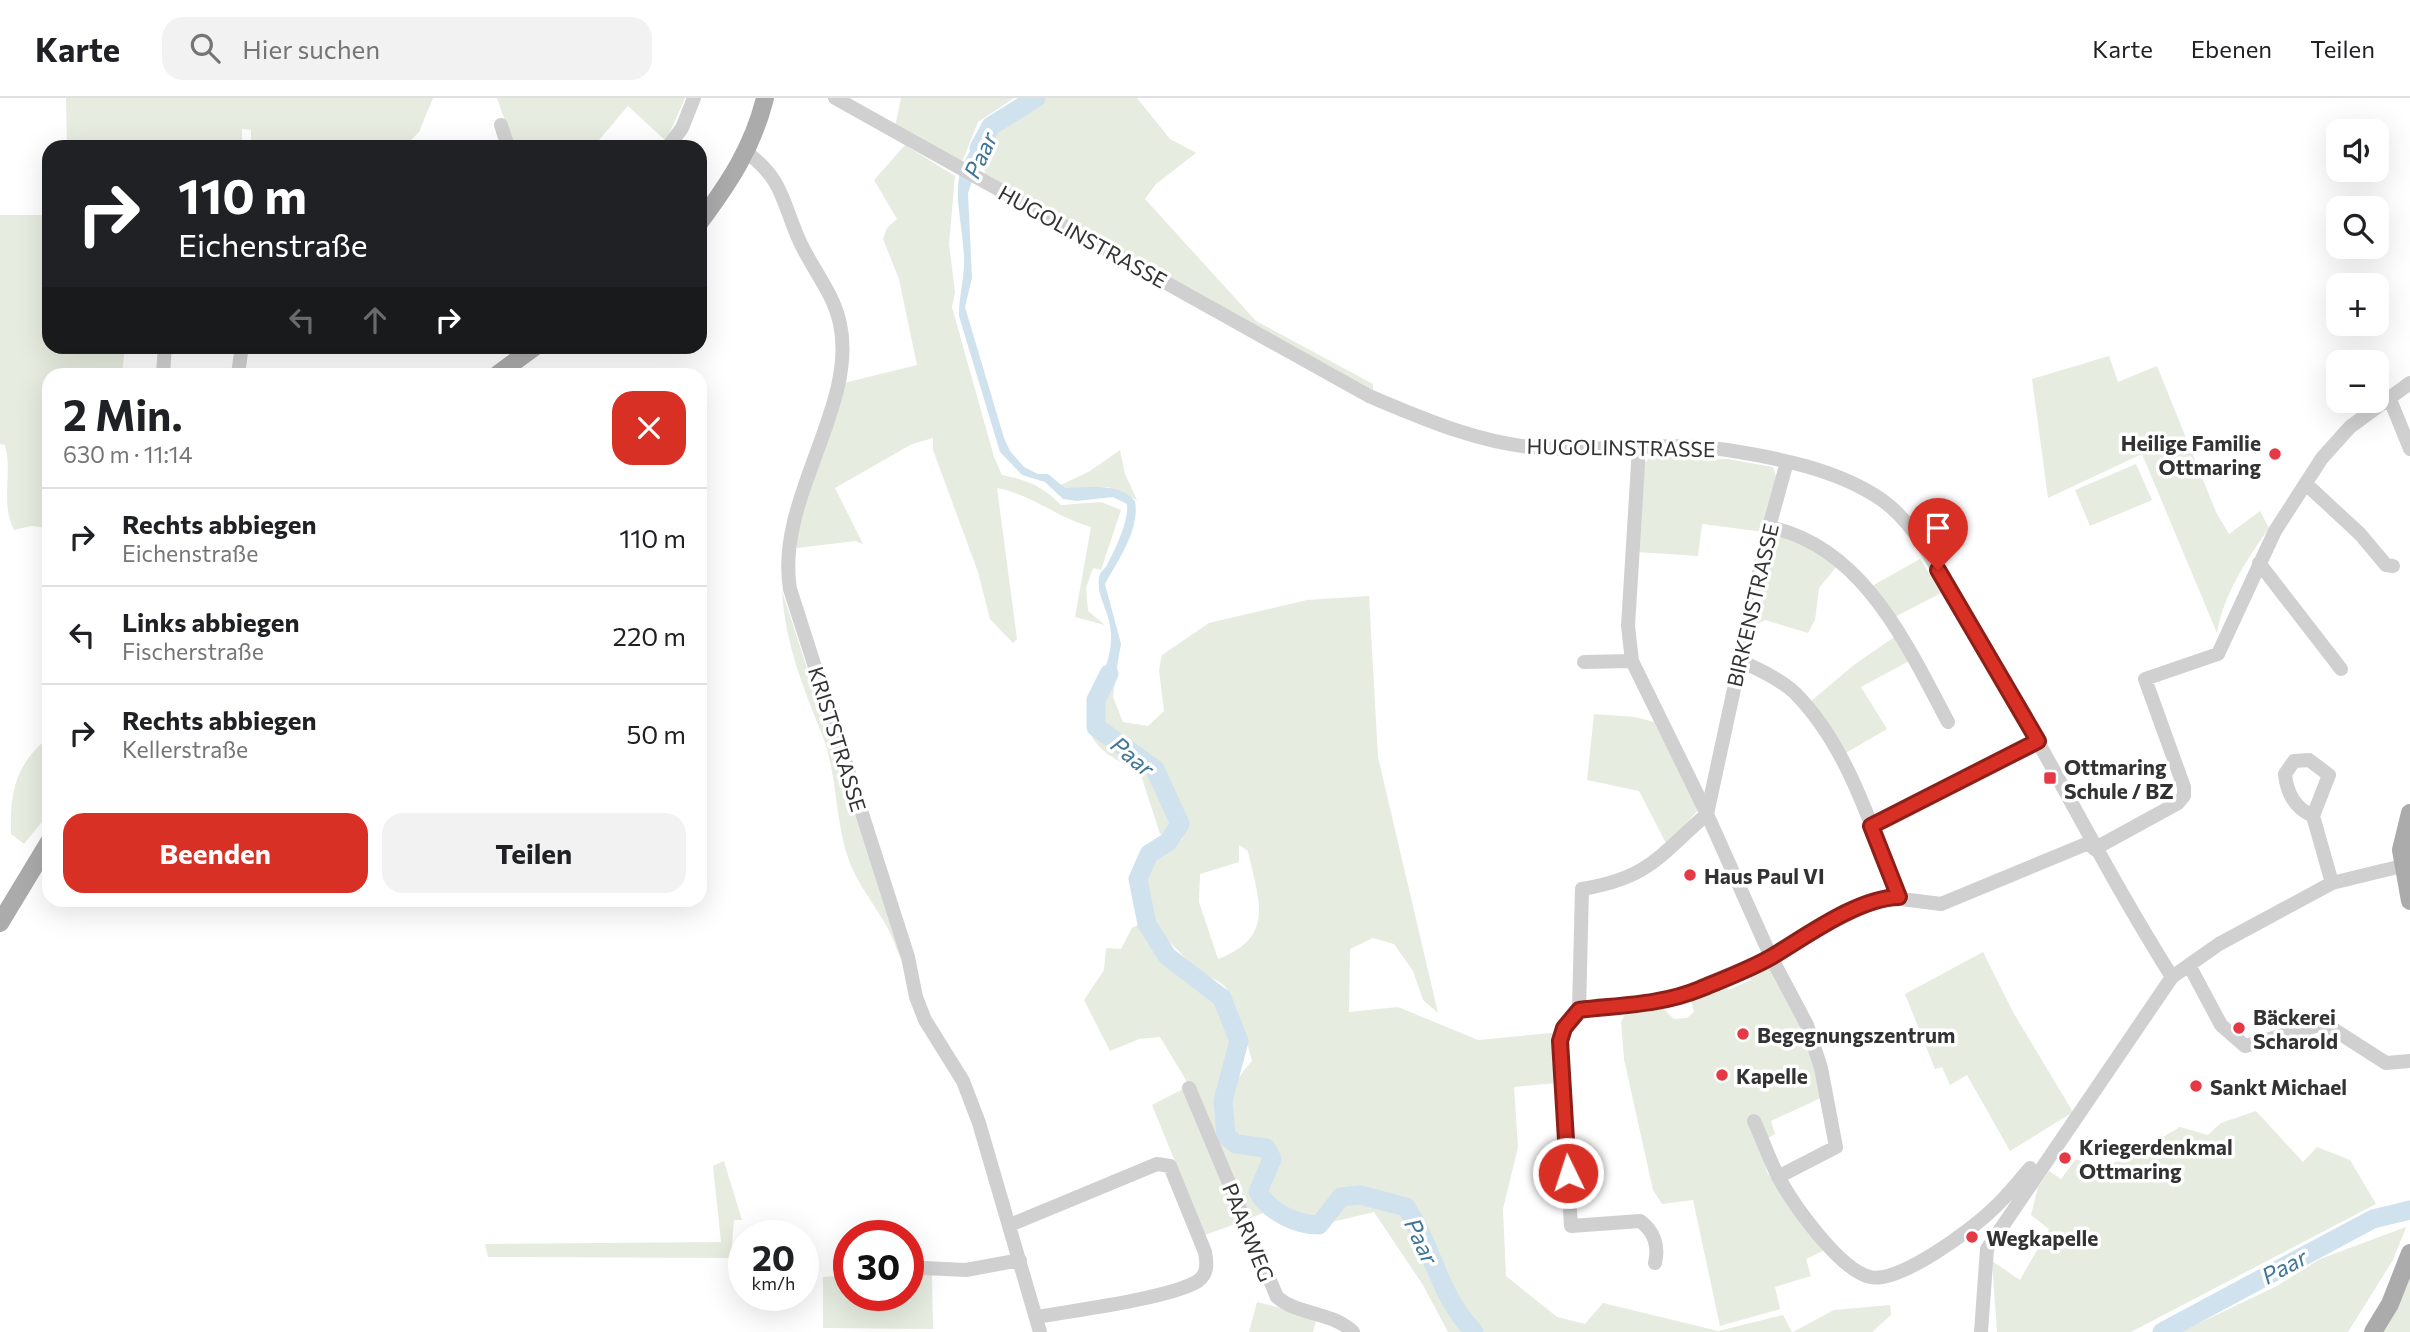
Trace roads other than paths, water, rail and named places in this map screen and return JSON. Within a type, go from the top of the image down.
[{"type":"main road","points":[[707,213],[735,175],[747,153],[765,98]]},
{"type":"main road","points":[[506,368],[525,354]]},
{"type":"main road","points":[[2410,813],[2401,849],[2410,901]]},
{"type":"main road","points":[[0,923],[42,854]]},
{"type":"main road","points":[[2373,1332],[2390,1304],[2410,1253]]},
{"type":"street","points":[[673,140],[695,98]]},
{"type":"street","name":"HUGOLINSTRASSE","points":[[835,98],[1369,396],[1449,429],[1502,443],[1541,448],[1725,450],[1787,462],[1865,489],[1903,519],[1928,553],[2038,741],[2093,845],[2172,977]]},
{"type":"street","points":[[501,125],[506,140]]},
{"type":"street","name":"KRISTSTRASSE","points":[[747,153],[765,167],[781,190],[801,244],[831,299],[843,343],[843,366],[839,384],[811,463],[790,540],[787,564],[790,589],[908,957],[916,997],[925,1020],[963,1081],[1010,1225],[1040,1332]]},
{"type":"street","points":[[2410,383],[2389,397],[2410,449]]},
{"type":"street","points":[[1579,1010],[1665,1001],[1771,957],[1812,931],[1886,897],[1941,904],[2093,845],[2178,803],[2184,796],[2184,787],[2145,679],[2218,654],[2259,563],[2306,484],[2335,442],[2370,413]]},
{"type":"street","points":[[1639,448],[1628,626],[1632,661],[1707,814],[1771,957],[1807,1025],[1818,1057],[1834,1124],[1836,1147],[1778,1177]]},
{"type":"street","name":"BIRKENSTRASSE","points":[[1707,814],[1769,527],[1787,462]]},
{"type":"street","points":[[2306,484],[2360,534],[2386,565],[2393,566]]},
{"type":"street","points":[[1769,527],[1793,532],[1821,545],[1848,569],[1898,628],[1948,722]]},
{"type":"street","points":[[2259,563],[2341,669]]},
{"type":"street","points":[[1584,662],[1632,661]]},
{"type":"street","points":[[1740,661],[1793,691],[1816,717],[1871,826],[1899,897]]},
{"type":"street","points":[[1871,826],[2038,741]]},
{"type":"street","points":[[1656,1263],[1658,1250],[1649,1227],[1640,1221],[1571,1226],[1560,1041],[1564,1028],[1579,1010],[1582,889],[1629,879],[1673,848],[1707,814]]},
{"type":"street","points":[[2313,816],[2332,883]]},
{"type":"street","points":[[1981,1332],[1984,1326],[1987,1248],[2172,977],[2219,944],[2332,883],[2402,866]]},
{"type":"street","points":[[2189,965],[2221,1025],[2245,1046],[2319,1025],[2333,1029],[2386,1063],[2410,1061]]},
{"type":"street","name":"PAARWEG","points":[[1189,1088],[1277,1297],[1284,1304],[1339,1320],[1353,1332]]},
{"type":"street","points":[[1754,1121],[1778,1177],[1840,1258],[1861,1274],[1881,1279],[1909,1268],[1993,1210],[2034,1163],[2059,1142]]},
{"type":"street","points":[[1010,1225],[1157,1164],[1170,1166],[1205,1252],[1208,1264],[1205,1274],[1189,1285],[1037,1317]]},
{"type":"street","points":[[924,1268],[966,1270],[1020,1260]]},
{"type":"water","points":[[991,126],[968,193],[972,278],[965,307],[1004,438],[1010,451],[1024,467],[1038,474],[1048,474],[1065,488],[1112,489],[1135,501],[1136,512],[1131,534],[1105,584],[1121,644],[1116,672],[1102,699],[1095,692],[1107,664],[1111,635],[1099,578],[1121,535],[1127,504],[1113,497],[1077,501],[1063,499],[1045,482],[1022,475],[1000,452],[959,316],[964,264],[958,201],[960,173],[976,143]]},
{"type":"waterway","name":"Paar","points":[[979,148],[991,126],[1036,98]]},
{"type":"waterway","name":"Paar","points":[[1109,674],[1096,700],[1096,727],[1155,769],[1180,824],[1168,842],[1149,854],[1138,879],[1147,924],[1167,956],[1222,998],[1239,1041],[1223,1101],[1226,1136],[1236,1144],[1266,1148],[1272,1159],[1258,1192],[1269,1206],[1293,1220],[1319,1225],[1341,1197],[1360,1195],[1406,1207],[1452,1302],[1474,1332]]},
{"type":"waterway","name":"Paar","points":[[2162,1332],[2373,1219],[2410,1210]]},
{"type":"place","name":"Heilige Familie Ottmaring","points":[[2275,454]]},
{"type":"place","name":"Ottmaring Schule / BZ","points":[[2050,778]]},
{"type":"place","name":"Haus Paul VI","points":[[1690,875]]},
{"type":"place","name":"Bäckerei Scharold","points":[[2239,1028]]},
{"type":"place","name":"Begegnungszentrum","points":[[1743,1034]]},
{"type":"place","name":"Kapelle","points":[[1722,1075]]},
{"type":"place","name":"Sankt Michael","points":[[2196,1086]]},
{"type":"place","name":"Kriegerdenkmal Ottmaring","points":[[2065,1158]]},
{"type":"place","name":"Wegkapelle","points":[[1972,1237]]}]
